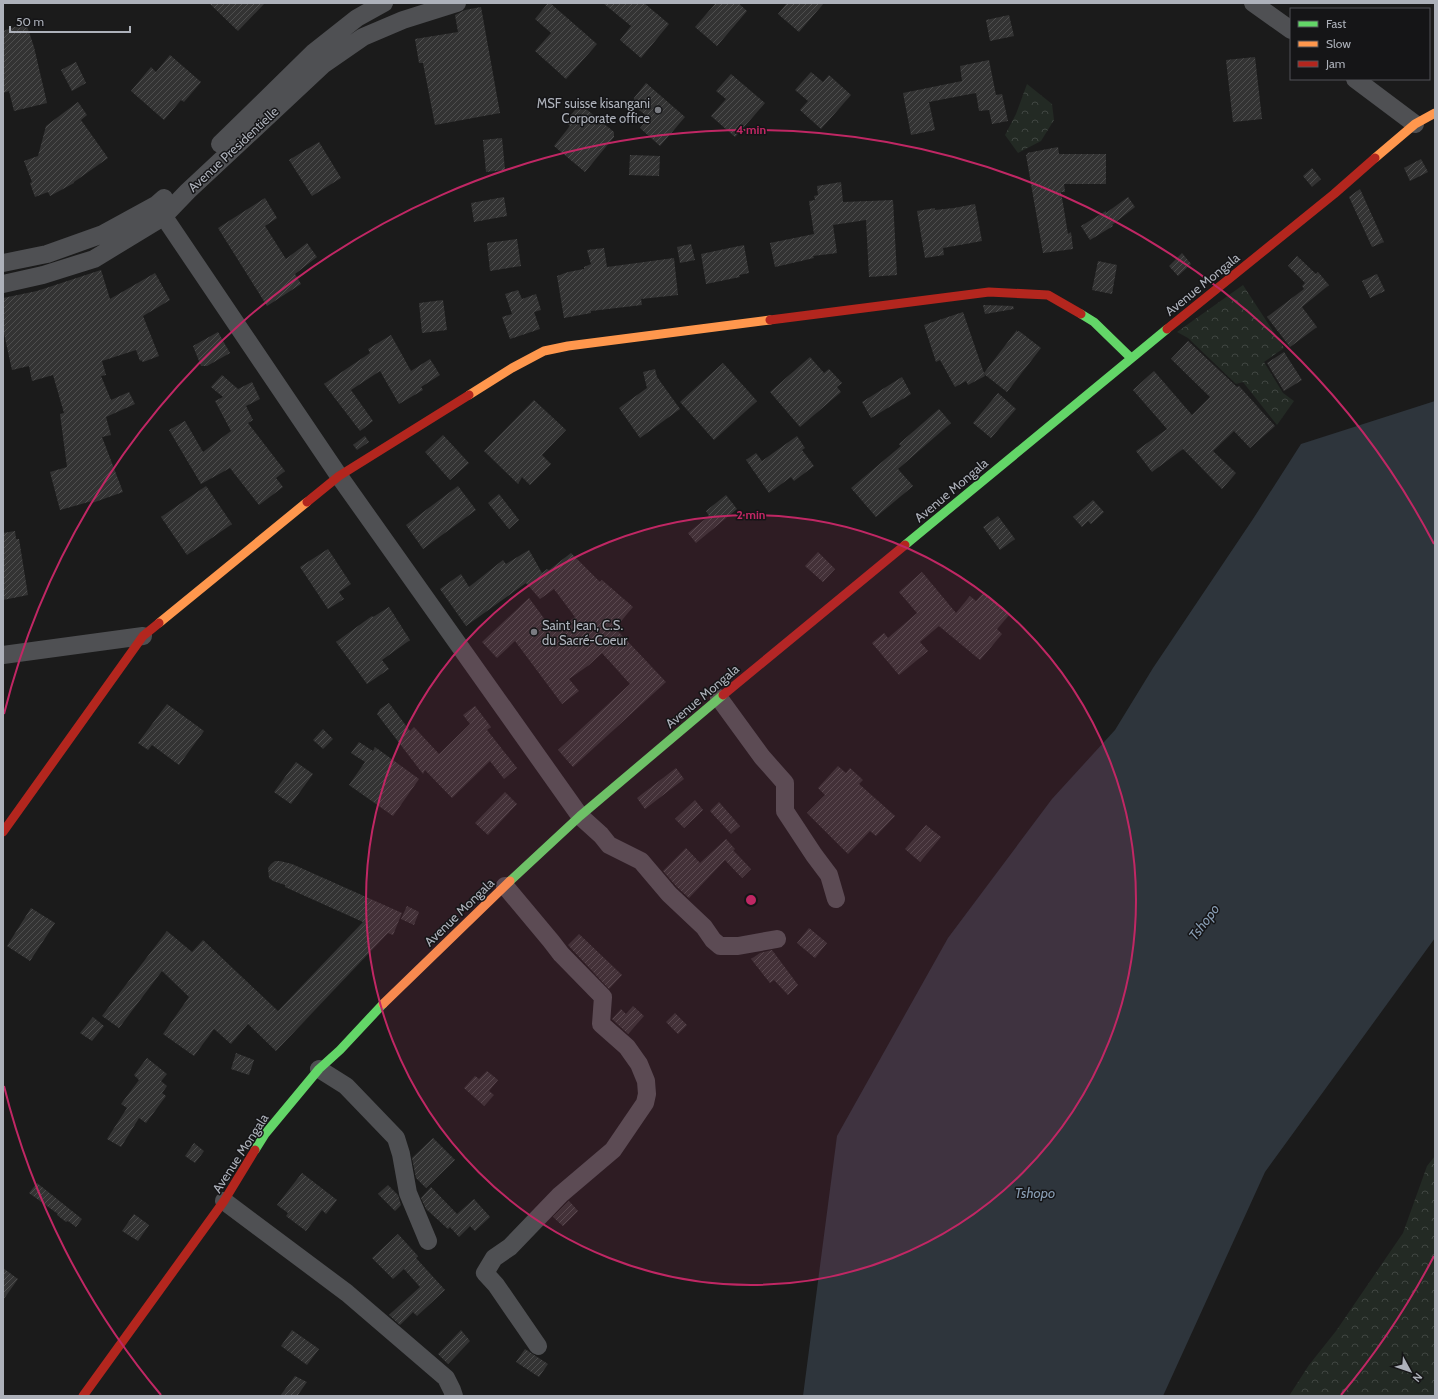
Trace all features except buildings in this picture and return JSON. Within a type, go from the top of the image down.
[{"type":"street","name":"Avenue Presidentielle","points":[[3,284],[43,275],[94,259],[159,211],[319,58],[357,18],[384,3]]},
{"type":"street","name":"Avenue Presidentielle","points":[[319,58],[403,20],[457,3]]},
{"type":"street","points":[[1253,3],[1290,29]]},
{"type":"street","points":[[1356,80],[1415,124]]},
{"type":"street","name":"Avenue Mongala","points":[[83,1396],[224,1201],[265,1134],[319,1069],[340,1050],[375,1012],[505,886],[580,816],[719,698],[1131,358],[1334,194],[1415,124],[1435,113]]},
{"type":"street","name":"Avenue Presidentielle","points":[[3,263],[47,254],[103,234],[159,211]]},
{"type":"street","points":[[159,211],[339,476],[580,816],[601,835],[609,845],[641,861],[669,894],[704,927],[713,940],[720,946],[738,946],[777,939]]},
{"type":"street","points":[[3,832],[143,636],[339,476],[512,368],[544,351],[568,346],[989,292],[1048,295],[1094,322],[1131,358]]},
{"type":"street","points":[[3,655],[143,636]]},
{"type":"street","points":[[719,698],[762,756],[785,783],[785,811],[829,875],[836,899]]},
{"type":"street","points":[[505,886],[561,954],[603,997],[601,1024],[627,1047],[638,1064],[646,1082],[647,1094],[646,1103],[613,1150],[560,1195],[510,1248],[494,1258],[485,1273],[496,1285],[538,1346]]},
{"type":"street","points":[[319,1069],[346,1086],[396,1138],[401,1154],[408,1193],[428,1241]]},
{"type":"street","points":[[224,1201],[347,1293],[446,1378],[454,1396]]},
{"type":"green space","points":[[1027,84],[1052,104],[1054,120],[1041,141],[1018,153],[1005,135],[1016,114]]},
{"type":"green space","points":[[1243,285],[1284,348],[1264,362],[1283,393],[1294,401],[1277,425],[1243,382],[1236,384],[1188,338],[1177,332]]},
{"type":"green space","points":[[1435,1156],[1435,1396],[1289,1396],[1309,1365],[1336,1331],[1403,1233],[1427,1166]]},
{"type":"water","name":"Tshopo","points":[[1435,401],[1435,938],[1265,1172],[1163,1396],[803,1396],[837,1136],[948,938],[1052,799],[1115,730],[1153,668],[1253,519],[1301,444]]},
{"type":"traffic: fast","points":[[1081,314],[1094,322],[1131,358]]},
{"type":"traffic: fast","points":[[905,545],[1167,329]]},
{"type":"traffic: fast","points":[[510,881],[580,816],[723,695]]},
{"type":"traffic: fast","points":[[255,1150],[265,1134],[319,1069],[340,1050],[383,1004]]},
{"type":"traffic: slow","points":[[1375,158],[1415,124],[1435,113]]},
{"type":"traffic: slow","points":[[469,395],[512,368],[544,351],[568,346],[770,320]]},
{"type":"traffic: slow","points":[[159,623],[307,502]]},
{"type":"traffic: slow","points":[[383,1004],[510,881]]},
{"type":"traffic: jam","points":[[1167,329],[1334,194],[1375,158]]},
{"type":"traffic: jam","points":[[770,320],[989,292],[1048,295],[1081,314]]},
{"type":"traffic: jam","points":[[307,502],[339,476],[469,395]]},
{"type":"traffic: jam","points":[[723,695],[905,545]]},
{"type":"traffic: jam","points":[[3,832],[143,636],[159,623]]},
{"type":"traffic: jam","points":[[83,1396],[224,1201],[255,1150]]},
{"type":"place","name":"MSF suisse kisangani Corporate office","points":[[658,110]]},
{"type":"place","name":"Saint Jean, C.S. du Sacré-Coeur","points":[[534,632]]}]
